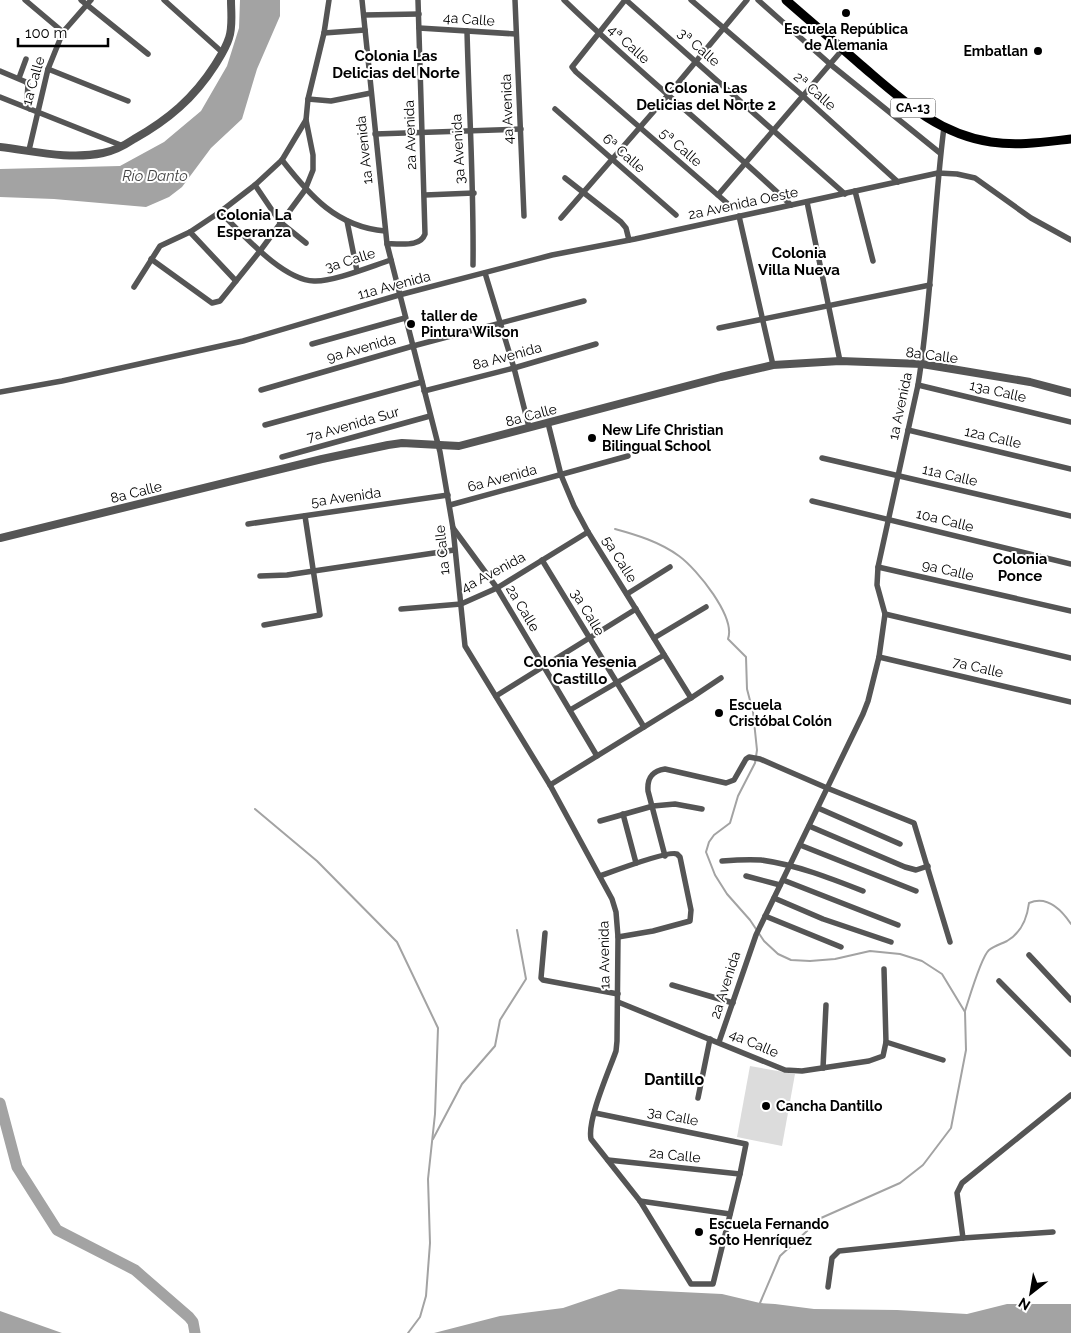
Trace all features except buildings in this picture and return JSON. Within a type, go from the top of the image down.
[{"type":"main road","name":"CA-13","points":[[786,0],[901,99],[923,116],[944,127],[972,138],[1007,144],[1071,139]]},
{"type":"street","points":[[25,0],[63,32]]},
{"type":"street","points":[[164,0],[223,53]]},
{"type":"street","points":[[0,147],[75,156],[104,153],[122,146],[166,119],[192,97],[223,53],[230,37],[231,0]]},
{"type":"street","points":[[151,259],[212,303],[220,301],[305,190],[313,170],[313,155],[306,120],[308,99],[324,33],[329,0]]},
{"type":"street","name":"1a Avenida","points":[[362,0],[385,231],[399,296]]},
{"type":"street","name":"2a Avenida","points":[[387,244],[417,243],[423,239],[425,234],[418,0]]},
{"type":"street","name":"4a Avenida","points":[[515,0],[524,216]]},
{"type":"street","name":"4ª Calle","points":[[564,0],[598,33],[746,162],[791,205]]},
{"type":"street","points":[[598,33],[626,0]]},
{"type":"street","name":"3ª Calle","points":[[626,0],[845,194]]},
{"type":"street","name":"2ª Calle","points":[[690,0],[803,96],[898,182]]},
{"type":"street","points":[[562,218],[582,192],[668,95],[747,0]]},
{"type":"street","points":[[758,0],[830,64],[940,153]]},
{"type":"street","points":[[86,2],[148,54]]},
{"type":"street","name":"1a Calle","points":[[29,150],[48,69],[63,32],[86,2]]},
{"type":"street","points":[[364,15],[419,14]]},
{"type":"street","name":"4a Calle","points":[[419,28],[516,34]]},
{"type":"street","points":[[324,33],[365,30]]},
{"type":"street","name":"3a Avenida","points":[[467,31],[469,131],[474,193],[473,265]]},
{"type":"street","name":"5ª Calle","points":[[598,33],[574,63],[572,67],[574,70],[727,203]]},
{"type":"street","points":[[718,195],[843,49]]},
{"type":"street","points":[[18,78],[26,59]]},
{"type":"street","points":[[48,69],[128,102]]},
{"type":"street","points":[[0,71],[26,82],[28,85],[27,99],[30,109]]},
{"type":"street","points":[[308,99],[331,101],[371,93]]},
{"type":"street","points":[[0,97],[122,146]]},
{"type":"street","name":"6ª Calle","points":[[555,109],[676,215]]},
{"type":"street","points":[[134,287],[160,246],[190,232],[220,212],[255,185],[282,160],[306,120]]},
{"type":"street","name":"1a Avenida","points":[[818,808],[866,708],[879,657],[885,614],[878,585],[878,567],[922,364],[938,173],[944,127]]},
{"type":"street","points":[[375,134],[521,129]]},
{"type":"street","points":[[282,160],[305,190],[336,215],[357,226],[385,231]]},
{"type":"street","name":"2a Avenida Oeste","points":[[552,255],[938,173],[957,174],[975,178],[1031,218],[1071,240]]},
{"type":"street","points":[[565,178],[621,222],[626,228],[629,240]]},
{"type":"street","points":[[255,185],[280,222],[306,243]]},
{"type":"street","points":[[855,191],[873,261]]},
{"type":"street","points":[[425,195],[474,193]]},
{"type":"street","points":[[807,202],[840,361]]},
{"type":"street","name":"3a Calle","points":[[220,212],[260,251],[295,277],[305,280],[325,281],[391,260]]},
{"type":"street","points":[[739,216],[773,365]]},
{"type":"street","points":[[347,221],[357,271]]},
{"type":"street","points":[[190,232],[236,281]]},
{"type":"street","name":"11a Avenida","points":[[0,392],[62,381],[244,341],[399,296],[552,255]]},
{"type":"street","points":[[485,273],[514,368],[529,428]]},
{"type":"street","points":[[719,328],[930,285]]},
{"type":"street","name":"1a Calle","points":[[399,296],[438,445],[450,505],[465,646],[550,784]]},
{"type":"street","name":"9a Avenida","points":[[261,390],[413,346],[584,301]]},
{"type":"street","points":[[312,344],[405,318]]},
{"type":"street","name":"8a Avenida","points":[[424,391],[514,368],[596,344]]},
{"type":"street","name":"8a Calle","points":[[0,538],[322,459],[402,443],[459,446],[773,365],[840,361],[922,364],[1030,382],[1071,393]]},
{"type":"street","points":[[265,425],[422,382]]},
{"type":"street","name":"13a Calle","points":[[918,385],[1071,422]]},
{"type":"street","name":"7a Avenida Sur","points":[[282,457],[430,416]]},
{"type":"street","name":"5a Calle","points":[[548,423],[561,475],[574,506],[588,532],[691,698]]},
{"type":"street","name":"12a Calle","points":[[908,430],[1071,469]]},
{"type":"street","points":[[561,475],[628,456]]},
{"type":"street","name":"11a Calle","points":[[822,458],[1071,516]]},
{"type":"street","name":"6a Avenida","points":[[450,505],[561,475]]},
{"type":"street","name":"5a Avenida","points":[[248,524],[448,495]]},
{"type":"street","name":"10a Calle","points":[[812,501],[1071,564]]},
{"type":"street","points":[[264,625],[320,615],[305,516]]},
{"type":"street","name":"2a Calle","points":[[453,528],[497,588],[597,756]]},
{"type":"street","name":"4a Avenida","points":[[401,609],[461,604],[497,588],[588,532]]},
{"type":"street","points":[[260,576],[278,576],[454,550]]},
{"type":"street","name":"3a Calle","points":[[542,560],[644,728]]},
{"type":"street","points":[[627,594],[670,567]]},
{"type":"street","name":"9a Calle","points":[[878,567],[1071,611]]},
{"type":"street","points":[[654,638],[706,607]]},
{"type":"street","points":[[496,696],[636,609]]},
{"type":"street","points":[[885,614],[1071,658]]},
{"type":"street","points":[[570,710],[664,655]]},
{"type":"street","name":"7a Calle","points":[[879,657],[1071,702]]},
{"type":"street","points":[[550,784],[644,728],[721,678]]},
{"type":"street","points":[[665,856],[648,791],[651,775],[658,770],[665,769],[731,783],[746,759],[760,759],[914,823],[950,942]]},
{"type":"street","name":"1a Avenida","points":[[550,784],[614,903],[616,912],[618,937],[616,1051],[595,1113],[591,1129],[591,1139],[640,1201],[691,1284],[714,1283],[730,1214]]},
{"type":"street","points":[[600,821],[653,806],[675,804],[702,809]]},
{"type":"street","points":[[818,808],[900,844]]},
{"type":"street","name":"2a Avenida","points":[[719,1042],[756,935],[818,808]]},
{"type":"street","points":[[623,814],[636,863]]},
{"type":"street","points":[[809,826],[905,867],[916,870],[928,866]]},
{"type":"street","points":[[800,845],[916,891]]},
{"type":"street","points":[[600,876],[636,863],[673,854],[677,854],[680,857],[691,910],[690,921],[653,931],[618,937]]},
{"type":"street","points":[[722,861],[759,860],[789,866],[821,875],[863,891]]},
{"type":"street","points":[[746,876],[781,882],[898,925]]},
{"type":"street","points":[[774,898],[823,919],[891,942]]},
{"type":"street","points":[[765,916],[841,947]]},
{"type":"street","points":[[544,933],[541,978],[543,980],[618,994]]},
{"type":"street","points":[[1029,955],[1071,1000]]},
{"type":"street","points":[[884,969],[886,1042],[942,1060]]},
{"type":"street","points":[[1000,980],[1071,1054]]},
{"type":"street","points":[[672,985],[732,1003]]},
{"type":"street","name":"4a Calle","points":[[618,1002],[792,1071],[823,1068],[880,1058],[884,1053],[886,1042]]},
{"type":"street","points":[[823,1068],[826,1005]]},
{"type":"street","name":"2a Avenida","points":[[698,1098],[710,1039]]},
{"type":"street","points":[[1066,1049],[1071,1044]]},
{"type":"street","points":[[963,1238],[957,1193],[962,1183],[1071,1095]]},
{"type":"street","name":"3a Calle","points":[[595,1113],[746,1144],[740,1174]]},
{"type":"street","name":"2a Calle","points":[[608,1160],[740,1174]]},
{"type":"street","points":[[640,1201],[730,1214],[740,1174]]},
{"type":"street","points":[[828,1287],[832,1258],[839,1251],[963,1238],[1053,1232]]},
{"type":"shaded area","name":"Cancha Dantillo","points":[[750,1066],[795,1074],[782,1146],[737,1137]]},
{"type":"water","name":"Río Danto","points":[[240,0],[280,0],[280,16],[257,69],[242,119],[211,148],[182,187],[169,197],[146,207],[54,199],[0,197],[0,169],[120,166],[164,142],[201,111],[227,66],[239,28]]},
{"type":"water","points":[[619,1289],[722,1294],[760,1303],[814,1309],[897,1310],[967,1314],[1007,1304],[1071,1304],[1071,1333],[434,1333],[500,1316],[563,1308]]},
{"type":"water","points":[[0,1311],[62,1333],[0,1333]]},
{"type":"waterway","points":[[615,529],[656,543],[672,551],[687,562],[705,582],[721,606],[729,630],[728,639],[746,657],[747,689],[753,712],[757,750],[755,763],[738,796],[730,823],[714,835],[709,842],[706,852],[715,875],[727,894],[750,920],[764,941],[778,954],[791,960],[810,961],[835,959],[870,951],[900,954],[922,961],[942,974],[965,1012],[966,1050],[951,1128],[923,1165],[900,1183],[821,1218],[780,1256],[760,1303]]},
{"type":"waterway","points":[[255,809],[317,861],[397,942],[438,1028],[435,1114],[428,1179],[430,1243],[426,1296],[420,1317],[408,1333]]},
{"type":"waterway","points":[[965,1011],[986,954],[989,950],[1012,938],[1020,930],[1027,915],[1029,903],[1036,901],[1048,902],[1063,913],[1071,924]]},
{"type":"waterway","points":[[433,1139],[462,1084],[495,1046],[500,1020],[526,979],[517,930]]},
{"type":"waterway","points":[[0,1103],[17,1167],[57,1230],[135,1270],[189,1317],[193,1322],[195,1333]]},
{"type":"place","name":"Escuela República de Alemania","points":[[846,13]]},
{"type":"place","name":"Embatlan","points":[[1038,51]]},
{"type":"place","name":"taller de Pintura Wilson","points":[[411,324]]},
{"type":"place","name":"New Life Christian Bilingual School","points":[[592,438]]},
{"type":"place","name":"Escuela Cristóbal Colón","points":[[719,713]]},
{"type":"place","name":"Cancha Dantillo","points":[[766,1106]]},
{"type":"place","name":"Escuela Fernando Soto Henríquez","points":[[699,1232]]},
{"type":"district","name":"Colonia Las Delicias del Norte","points":[[396,64]]},
{"type":"district","name":"Colonia Las Delicias del Norte 2","points":[[706,96]]},
{"type":"district","name":"Colonia La Esperanza","points":[[254,224]]},
{"type":"district","name":"Colonia Villa Nueva","points":[[799,262]]},
{"type":"district","name":"Colonia Ponce","points":[[1020,568]]},
{"type":"district","name":"Colonia Yesenia Castillo","points":[[580,670]]},
{"type":"district","name":"Dantillo","points":[[674,1079]]}]
